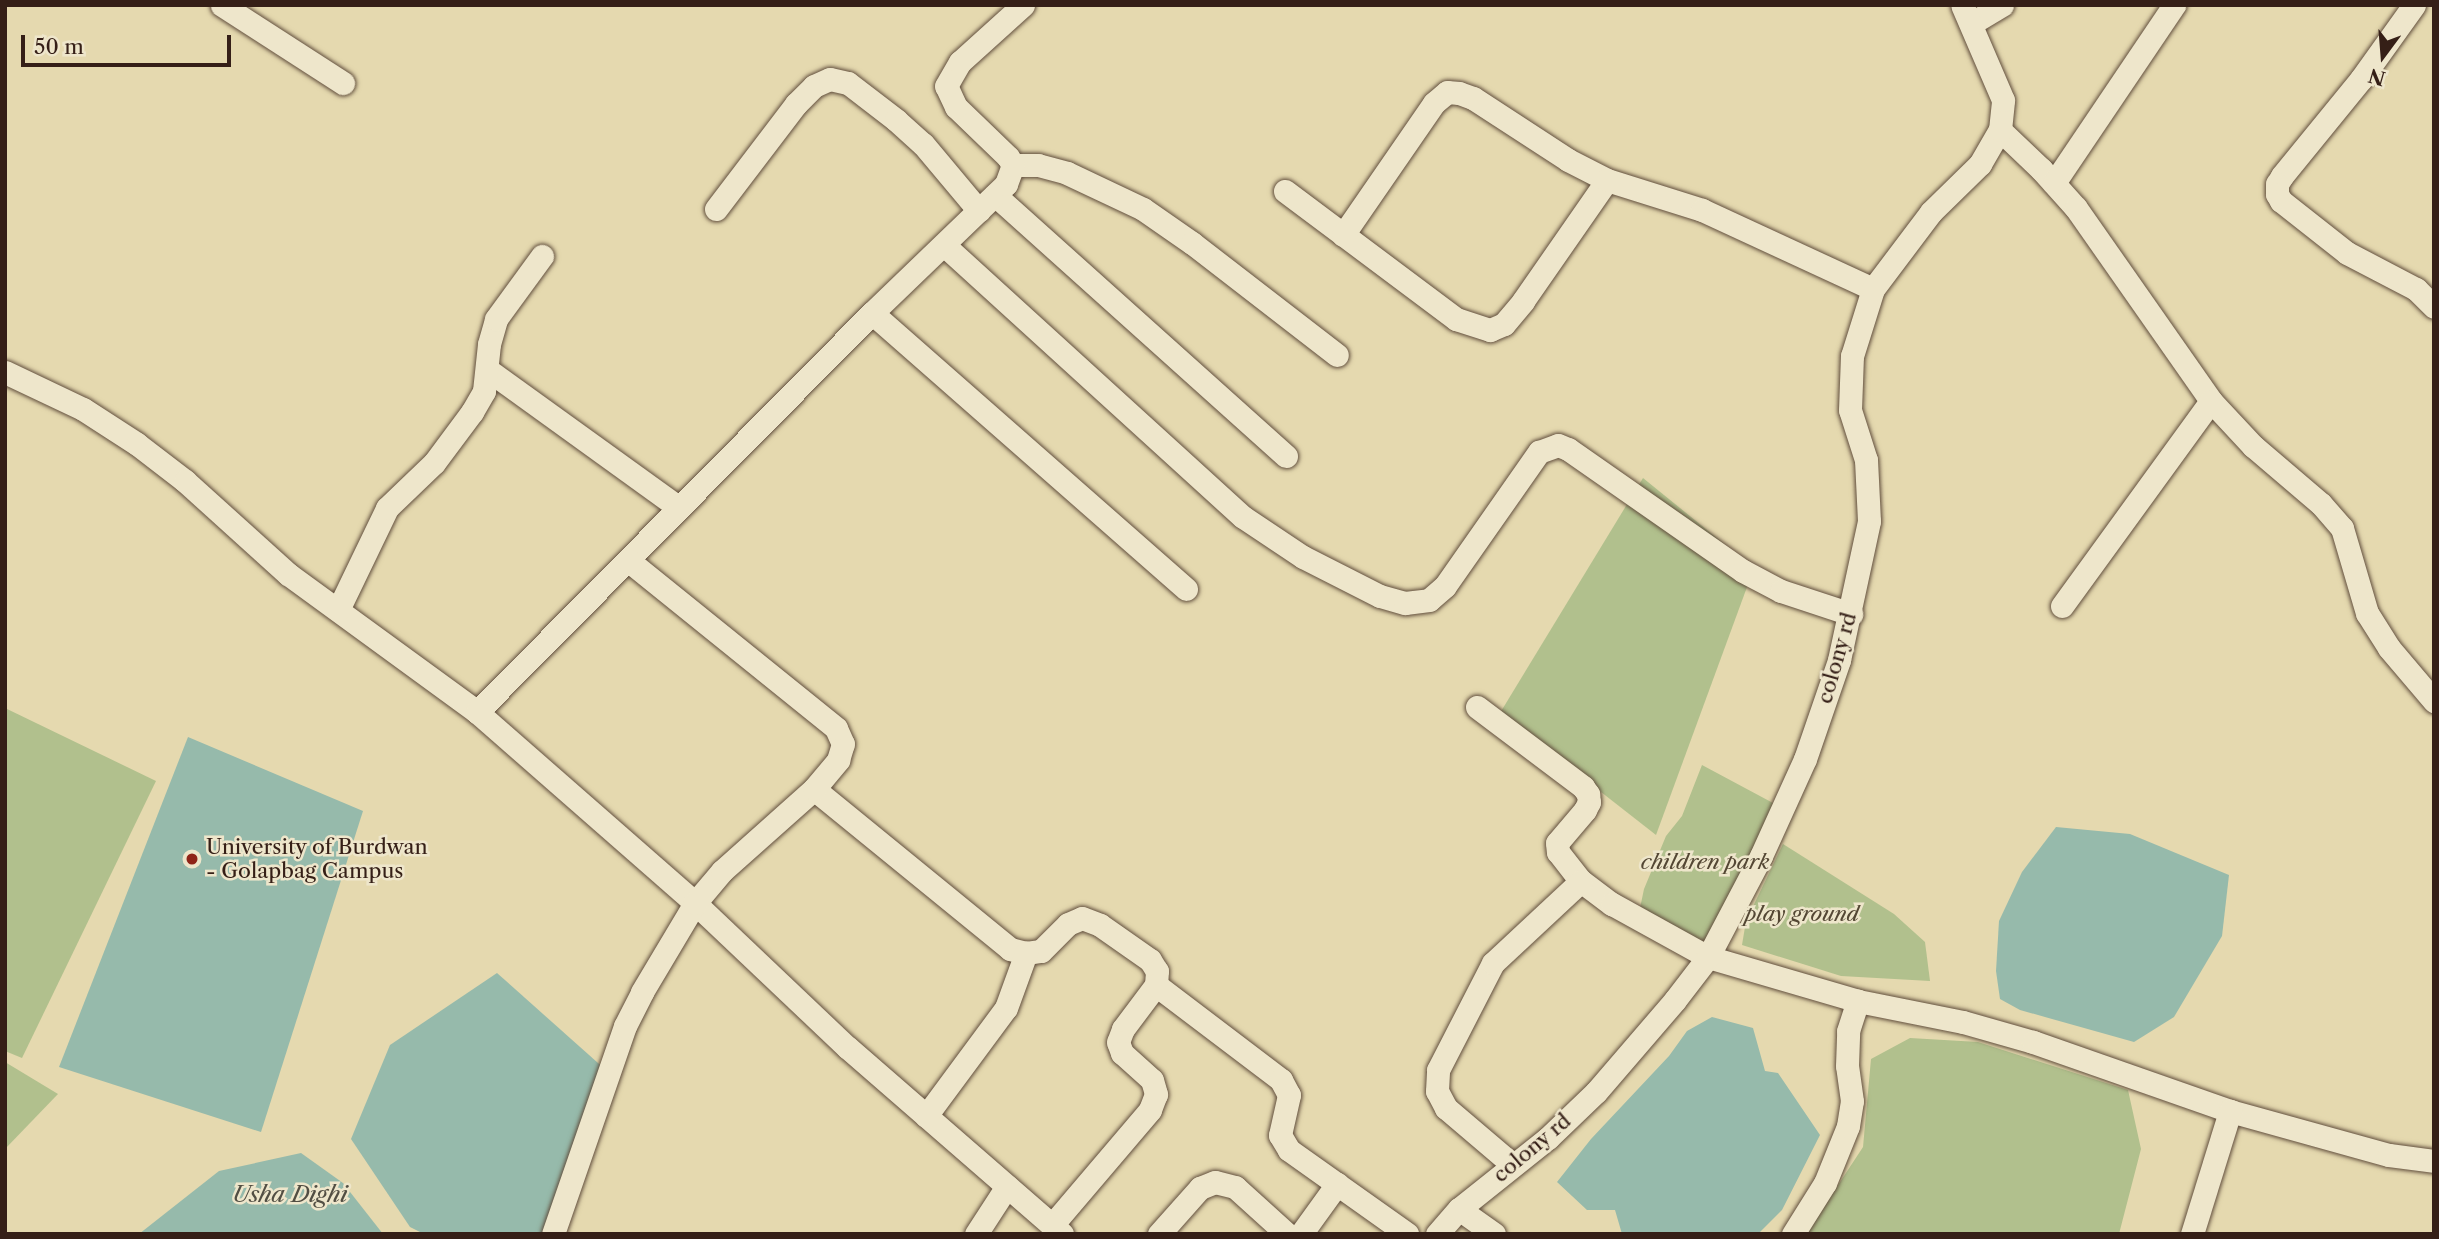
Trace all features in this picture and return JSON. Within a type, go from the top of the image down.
[{"type":"street","points":[[222,5],[343,83]]},
{"type":"street","points":[[477,712],[629,561],[678,507],[872,313],[987,203],[1012,175],[1013,165],[1008,156],[956,107],[946,86],[960,62],[1023,5]]},
{"type":"street","points":[[1967,14],[2002,5]]},
{"type":"street","points":[[2054,183],[2174,5]]},
{"type":"street","points":[[2414,5],[2361,79],[2282,176],[2277,184],[2277,194],[2281,201],[2347,253],[2432,300]]},
{"type":"street","name":"colony rd","points":[[1437,1234],[1459,1209],[1548,1138],[1596,1092],[1645,1037],[1708,957],[1761,856],[1805,760],[1839,660],[1870,521],[1866,460],[1850,410],[1852,356],[1873,289],[1931,212],[1980,164],[2000,130],[2003,100],[1967,14]]},
{"type":"street","points":[[716,209],[796,104],[814,86],[830,79],[848,83],[896,121],[987,203],[1286,456]]},
{"type":"street","points":[[1343,234],[1434,103],[1447,92],[1473,98],[1568,160],[1607,180],[1702,210],[1873,289]]},
{"type":"street","points":[[2000,130],[2076,208],[2211,401],[2253,446],[2321,505],[2342,528],[2367,613],[2389,648],[2434,701]]},
{"type":"street","points":[[1013,165],[1038,166],[1068,173],[1143,209],[1192,243],[1337,355]]},
{"type":"street","points":[[1284,191],[1456,319],[1490,330],[1504,324],[1522,301],[1607,180]]},
{"type":"street","points":[[944,245],[1243,517],[1303,558],[1380,596],[1405,603],[1429,600],[1445,586],[1539,452],[1558,445],[1568,449],[1743,571],[1781,591],[1851,614]]},
{"type":"street","points":[[338,610],[387,509],[451,442],[484,391],[489,344],[496,319],[542,257]]},
{"type":"street","points":[[872,313],[1186,589]]},
{"type":"street","points":[[488,370],[678,507]]},
{"type":"street","points":[[5,372],[83,409],[137,444],[185,481],[288,574],[477,712],[695,903],[847,1047],[1057,1229],[1150,1110],[1156,1094],[1152,1080],[1122,1053],[1118,1042],[1123,1029],[1156,985],[1157,971],[1150,960],[1100,925],[1082,918],[1068,924],[1041,951],[1026,953],[1010,948],[814,789]]},
{"type":"street","points":[[2062,606],[2211,401]]},
{"type":"street","points":[[553,1234],[625,1026],[695,903],[722,871],[814,789],[838,760],[842,744],[836,728],[629,561]]},
{"type":"street","points":[[1477,707],[1583,787],[1588,794],[1585,810],[1557,843],[1558,852],[1581,881],[1612,904],[1708,957],[1858,1001],[1963,1022],[2033,1042],[2230,1111],[2389,1155],[2434,1161]]},
{"type":"street","points":[[1513,1165],[1446,1108],[1437,1091],[1437,1070],[1493,963],[1581,881]]},
{"type":"street","points":[[926,1116],[1006,1008],[1026,953]]},
{"type":"street","points":[[1156,985],[1281,1080],[1289,1095],[1280,1135],[1289,1150],[1407,1234]]},
{"type":"street","points":[[1793,1234],[1825,1183],[1848,1126],[1852,1101],[1847,1066],[1847,1031],[1858,1001]]},
{"type":"street","points":[[2192,1234],[2230,1111]]},
{"type":"street","points":[[1160,1234],[1200,1188],[1215,1182],[1235,1186],[1287,1234]]},
{"type":"street","points":[[1301,1234],[1337,1184]]},
{"type":"street","points":[[976,1234],[1007,1186]]},
{"type":"street","points":[[1459,1209],[1494,1234]]},
{"type":"green space","points":[[1643,478],[1754,568],[1656,835],[1500,713]]},
{"type":"green space","points":[[5,708],[156,781],[22,1058],[5,1051]]},
{"type":"green space","name":"children park","points":[[1702,765],[1773,803],[1766,844],[1707,950],[1639,913],[1644,889],[1666,836],[1682,816]]},
{"type":"green space","name":"play ground","points":[[1783,844],[1894,914],[1925,942],[1930,981],[1841,976],[1742,945],[1746,921]]},
{"type":"green space","points":[[1910,1038],[1978,1042],[2128,1090],[2141,1149],[2119,1234],[1806,1234],[1863,1147],[1871,1059]]},
{"type":"green space","points":[[5,1062],[58,1094],[5,1149]]},
{"type":"water","points":[[188,737],[363,811],[261,1132],[59,1067]]},
{"type":"water","points":[[2056,827],[2130,834],[2229,875],[2222,936],[2174,1017],[2134,1042],[2020,1010],[2000,999],[1996,971],[1999,921],[2022,872]]},
{"type":"water","points":[[497,973],[607,1071],[546,1234],[424,1234],[410,1227],[351,1139],[390,1045]]},
{"type":"water","points":[[1712,1017],[1753,1028],[1765,1071],[1778,1073],[1820,1135],[1782,1210],[1758,1234],[1622,1234],[1615,1210],[1587,1210],[1557,1182],[1591,1139],[1669,1056],[1687,1031]]},
{"type":"water","name":"Usha Dighi","points":[[301,1153],[343,1183],[383,1234],[139,1234],[219,1171]]},
{"type":"place","name":"University of Burdwan - Golapbag Campus","points":[[192,859]]}]
